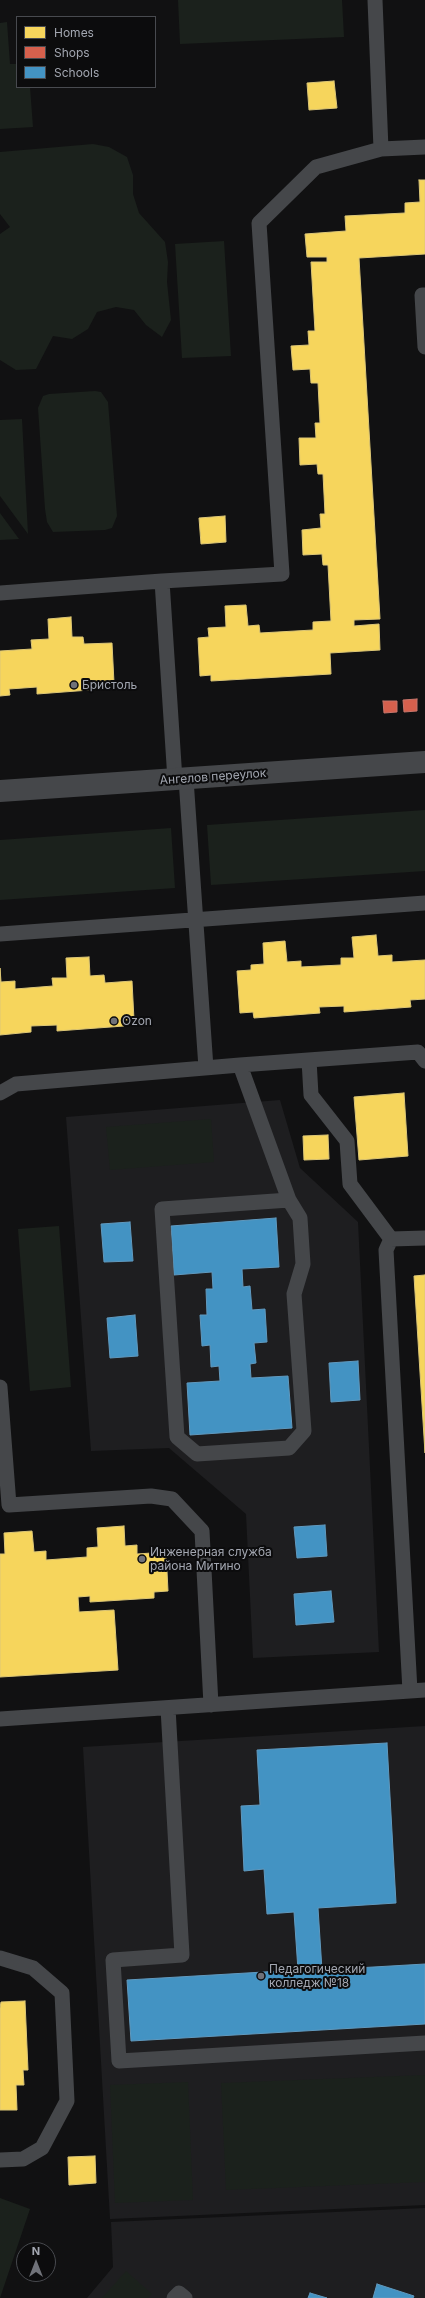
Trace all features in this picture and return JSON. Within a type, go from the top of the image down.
[{"type":"street","name":"Ангелов переулок","points":[[0,791],[425,762]]},
{"type":"lane","points":[[374,0],[381,149]]},
{"type":"lane","points":[[0,593],[282,574],[259,223],[316,167],[381,149],[425,147]]},
{"type":"lane","points":[[425,295],[422,295],[425,347]]},
{"type":"lane","points":[[162,581],[180,779],[196,920],[206,1068]]},
{"type":"lane","points":[[0,934],[425,903]]},
{"type":"lane","points":[[0,1093],[16,1084],[240,1065],[418,1052],[425,1061]]},
{"type":"lane","points":[[309,1060],[311,1095],[347,1141],[350,1184],[391,1239]]},
{"type":"lane","points":[[240,1065],[289,1200],[300,1218],[303,1264],[294,1294],[304,1431],[289,1448],[197,1454],[177,1437],[162,1209],[289,1200]]},
{"type":"lane","points":[[391,1239],[425,1238]]},
{"type":"lane","points":[[391,1239],[386,1250],[410,1691]]},
{"type":"lane","points":[[0,1387],[4,1505],[150,1496],[172,1499],[184,1510],[202,1531],[210,1705]]},
{"type":"lane","points":[[0,1719],[425,1690]]},
{"type":"lane","points":[[168,1708],[182,1955],[113,1960],[119,2061],[425,2043]]},
{"type":"lane","points":[[0,1958],[33,1968],[62,1993],[67,2102],[42,2148],[23,2159],[0,2160]]},
{"type":"lane","points":[[174,2298],[179,2293],[185,2298]]},
{"type":"shaded area","points":[[178,0],[342,0],[344,37],[180,44]]},
{"type":"shaded area","points":[[7,22],[10,64],[16,64],[16,88],[30,88],[33,127],[0,129],[0,23]]},
{"type":"shaded area","points":[[93,144],[109,147],[127,157],[133,175],[133,194],[139,213],[165,242],[168,262],[167,282],[171,320],[162,337],[146,325],[134,310],[116,307],[97,312],[88,329],[72,339],[53,336],[36,369],[16,370],[0,360],[0,234],[10,227],[0,214],[0,152]]},
{"type":"shaded area","points":[[224,241],[231,356],[182,358],[175,244]]},
{"type":"shaded area","points":[[95,391],[101,392],[108,402],[117,516],[112,528],[105,530],[53,532],[47,522],[45,509],[38,408],[43,396],[49,394]]},
{"type":"shaded area","points":[[22,419],[28,534],[0,496],[0,420]]},
{"type":"shaded area","points":[[0,513],[19,539],[0,540]]},
{"type":"shaded area","points":[[425,810],[425,871],[211,885],[207,825]]},
{"type":"shaded area","points":[[171,828],[175,888],[0,900],[0,840]]},
{"type":"shaded area","points":[[280,1100],[300,1168],[358,1222],[379,1652],[253,1658],[246,1514],[169,1448],[91,1451],[66,1117]]},
{"type":"shaded area","points":[[211,1119],[214,1162],[110,1170],[106,1127]]},
{"type":"shaded area","points":[[59,1226],[71,1387],[30,1391],[18,1229]]},
{"type":"shaded area","name":"Педагогический колледж №18","points":[[425,1726],[425,2205],[110,2219],[83,1747]]},
{"type":"shaded area","points":[[425,2075],[425,2182],[226,2190],[221,2083]]},
{"type":"shaded area","points":[[188,2082],[193,2200],[115,2203],[110,2085]]},
{"type":"shaded area","points":[[0,2198],[30,2209],[19,2242],[16,2242],[16,2251],[0,2298]]},
{"type":"shaded area","points":[[425,2208],[425,2298],[87,2298],[113,2267],[111,2222]]},
{"type":"shaded area","points":[[126,2271],[152,2294],[148,2298],[102,2298]]},
{"type":"building: Homes","points":[[334,81],[337,108],[309,110],[307,83]]},
{"type":"building: Homes","points":[[419,180],[425,180],[425,254],[359,258],[380,619],[354,620],[354,626],[379,624],[380,650],[330,653],[331,674],[211,681],[211,675],[200,676],[198,638],[209,637],[208,628],[226,627],[225,606],[246,605],[248,626],[259,625],[260,633],[313,630],[313,622],[331,621],[328,565],[323,565],[322,554],[303,555],[302,530],[321,528],[320,514],[325,514],[323,474],[318,474],[317,464],[300,465],[299,438],[316,438],[315,423],[320,423],[318,383],[311,383],[310,369],[293,370],[291,346],[309,345],[308,331],[315,331],[311,262],[327,262],[327,257],[307,257],[305,234],[346,231],[345,216],[405,213],[405,203],[420,202]]},
{"type":"building: Homes","points":[[225,516],[226,542],[201,544],[199,518]]},
{"type":"building: Homes","points":[[71,617],[72,637],[83,637],[84,644],[112,643],[114,683],[103,684],[103,689],[37,694],[37,687],[9,689],[10,695],[0,696],[0,651],[32,649],[31,640],[49,639],[48,619]]},
{"type":"building: Homes","points":[[376,935],[378,956],[392,955],[392,962],[425,960],[425,999],[410,1000],[411,1007],[344,1012],[344,1006],[319,1007],[320,1013],[254,1018],[253,1012],[240,1013],[237,971],[251,970],[251,965],[264,964],[263,943],[285,941],[287,962],[301,961],[301,967],[341,965],[341,958],[354,958],[352,937]]},
{"type":"building: Homes","points":[[89,957],[90,976],[104,975],[105,983],[132,981],[134,1020],[123,1020],[124,1026],[57,1031],[57,1025],[31,1026],[31,1032],[0,1035],[0,968],[1,982],[15,981],[15,989],[53,986],[52,978],[67,978],[66,958]]},
{"type":"building: Homes","points":[[404,1093],[408,1156],[359,1160],[354,1097]]},
{"type":"building: Homes","points":[[328,1135],[329,1159],[304,1160],[303,1136]]},
{"type":"building: Homes","points":[[425,1275],[425,1453],[414,1276]]},
{"type":"building: Homes","points":[[124,1526],[125,1546],[137,1545],[137,1554],[166,1552],[168,1591],[154,1592],[154,1598],[90,1602],[90,1596],[78,1597],[79,1612],[114,1610],[118,1670],[0,1677],[0,1554],[5,1554],[4,1533],[32,1531],[34,1552],[46,1551],[46,1560],[87,1557],[87,1548],[98,1547],[97,1528]]},
{"type":"building: Homes","points":[[25,2001],[28,2070],[23,2070],[24,2085],[16,2085],[17,2110],[0,2110],[1,2002]]},
{"type":"building: Homes","points":[[95,2156],[96,2183],[69,2185],[68,2157]]},
{"type":"building: Shops","points":[[417,699],[417,711],[404,712],[403,700]]},
{"type":"building: Shops","points":[[383,701],[397,701],[397,712],[384,713]]},
{"type":"building: Schools","points":[[276,1218],[279,1267],[242,1269],[243,1287],[250,1286],[252,1310],[265,1309],[267,1342],[254,1343],[256,1363],[250,1364],[251,1378],[288,1376],[292,1428],[190,1435],[187,1383],[220,1381],[219,1366],[211,1367],[210,1345],[202,1346],[200,1315],[207,1315],[206,1289],[213,1289],[212,1272],[174,1275],[171,1226]]},
{"type":"building: Schools","points":[[130,1222],[133,1261],[104,1262],[101,1224]]},
{"type":"building: Schools","points":[[135,1315],[138,1356],[110,1358],[107,1318]]},
{"type":"building: Schools","points":[[358,1361],[360,1400],[331,1402],[329,1363]]},
{"type":"building: Schools","points":[[325,1525],[327,1556],[297,1558],[294,1527]]},
{"type":"building: Schools","points":[[331,1591],[334,1622],[296,1625],[294,1594]]},
{"type":"building: Schools","points":[[387,1743],[396,1903],[318,1908],[322,1970],[425,1964],[425,2024],[131,2041],[127,1980],[298,1970],[294,1912],[267,1914],[264,1869],[244,1871],[241,1806],[260,1805],[257,1750]]},
{"type":"building: Schools","points":[[377,2284],[414,2296],[413,2298],[373,2298]]},
{"type":"building: Schools","points":[[310,2293],[327,2298],[308,2298]]},
{"type":"place","name":"Бристоль","points":[[74,685]]},
{"type":"place","name":"Ozon","points":[[114,1021]]},
{"type":"place","name":"Инженерная служба района Митино","points":[[142,1559]]},
{"type":"place","name":"Педагогический колледж №18","points":[[261,1976]]}]
